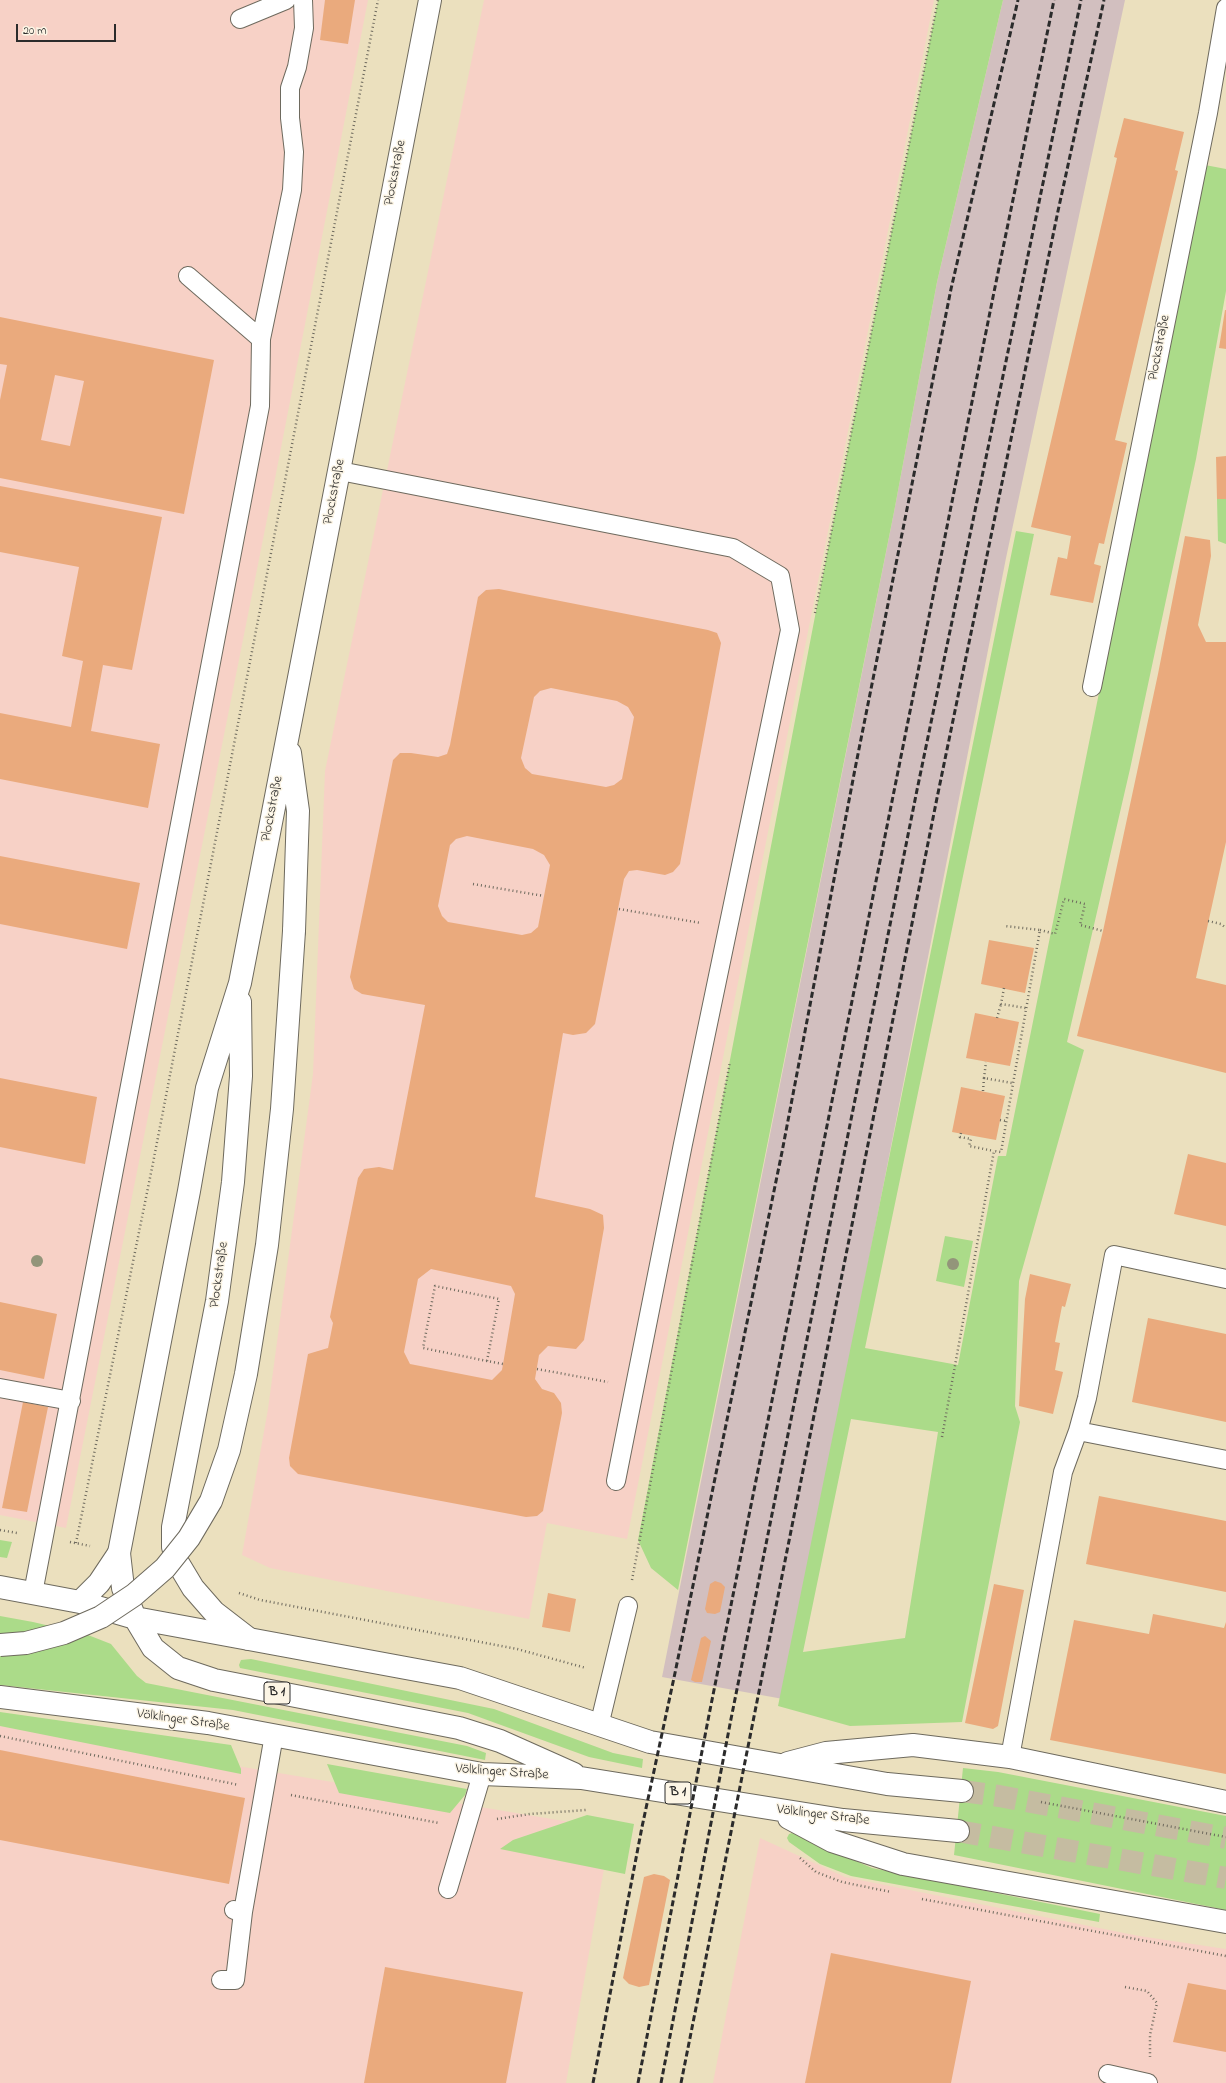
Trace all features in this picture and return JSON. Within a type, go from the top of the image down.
[{"type":"main road","name":"Plockstraße","points":[[119,1553],[188,1198],[207,1088],[240,983],[430,0]]},
{"type":"main road","points":[[0,1645],[26,1643],[64,1633],[101,1617],[134,1595],[165,1568],[189,1538],[210,1501],[230,1450],[246,1374],[267,1245],[282,1109],[294,931],[298,811],[287,735]]},
{"type":"main road","name":"Plockstraße","points":[[240,983],[241,1076],[233,1182],[217,1301],[173,1527],[174,1547],[178,1563],[193,1588],[214,1612],[249,1639]]},
{"type":"main road","points":[[80,1602],[99,1583],[119,1553]]},
{"type":"main road","name":"B 1","points":[[119,1553],[122,1588],[135,1618],[153,1648],[178,1668],[214,1680],[459,1728],[500,1741],[581,1778]]},
{"type":"main road","points":[[0,1586],[80,1602],[135,1618],[460,1678],[540,1703],[599,1726],[650,1742],[888,1784],[962,1791]]},
{"type":"main road","name":"Völklinger Straße","points":[[0,1697],[208,1723],[482,1774],[581,1778],[843,1820],[958,1831]]},
{"type":"main road","points":[[782,1765],[826,1753],[913,1745],[1010,1757],[1226,1802]]},
{"type":"main road","points":[[774,1810],[832,1840],[903,1864],[1226,1922]]},
{"type":"lane","points":[[240,19],[286,0]]},
{"type":"lane","points":[[33,1593],[71,1401],[260,406],[261,339],[292,190],[294,152],[290,118],[290,88],[297,67],[304,28],[303,0]]},
{"type":"lane","name":"Plockstraße","points":[[1092,687],[1208,114],[1226,8]]},
{"type":"lane","points":[[188,276],[261,339]]},
{"type":"lane","points":[[340,471],[733,548],[780,576],[790,630],[728,927],[616,1481]]},
{"type":"lane","points":[[1010,1757],[1063,1472],[1078,1431],[1087,1398],[1114,1255],[1226,1279]]},
{"type":"lane","points":[[0,1388],[71,1401]]},
{"type":"lane","points":[[1078,1431],[1226,1460]]},
{"type":"lane","points":[[599,1726],[628,1606]]},
{"type":"lane","points":[[221,1980],[235,1980],[239,1911],[265,1790],[274,1735]]},
{"type":"lane","points":[[448,1889],[482,1774]]},
{"type":"lane","points":[[1108,2074],[1148,2083]]},
{"type":"path","points":[[76,1543],[153,1163],[378,0]]},
{"type":"path","points":[[473,884],[544,896]]},
{"type":"path","points":[[1005,926],[1040,930],[1055,934],[1064,899],[1085,904],[1080,925],[1103,931]]},
{"type":"path","points":[[619,909],[728,927]]},
{"type":"path","points":[[1208,921],[1221,924],[1226,928]]},
{"type":"path","points":[[961,1133],[960,1137],[971,1139],[969,1146],[1001,1152],[1031,972],[1040,930]]},
{"type":"path","points":[[997,1018],[1004,988]]},
{"type":"path","points":[[1000,1004],[1026,1008]]},
{"type":"path","points":[[983,1092],[986,1062]]},
{"type":"path","points":[[984,1078],[1012,1083]]},
{"type":"path","points":[[1000,1120],[1006,1121]]},
{"type":"path","points":[[942,1437],[994,1151]]},
{"type":"path","points":[[487,1361],[499,1299],[435,1286],[423,1348],[487,1361],[503,1364]]},
{"type":"path","points":[[537,1369],[634,1387]]},
{"type":"path","points":[[0,1530],[76,1543],[119,1553]]},
{"type":"path","points":[[233,1589],[239,1593],[260,1600],[516,1649],[591,1669]]},
{"type":"path","points":[[0,1736],[265,1790],[447,1825],[467,1824],[530,1814],[593,1809]]},
{"type":"path","points":[[1041,1802],[1226,1837]]},
{"type":"path","points":[[1125,1987],[1147,1991],[1158,2003],[1150,2035],[1152,2051]]},
{"type":"shaded area","points":[[0,0],[368,0],[272,494],[66,1528],[0,1515]]},
{"type":"shaded area","points":[[484,0],[934,0],[627,1539],[547,1523],[529,1619],[270,1568],[242,1555],[268,1409],[313,1074],[325,771]]},
{"type":"shaded area","points":[[1003,0],[1125,0],[1006,558],[783,1699],[662,1677],[894,512],[937,282]]},
{"type":"shaded area","points":[[0,1726],[611,1829],[566,2083],[0,2083]]},
{"type":"shaded area","points":[[760,1838],[845,1877],[1139,1936],[1226,1949],[1226,2083],[713,2083]]},
{"type":"green space","points":[[938,0],[1003,0],[937,282],[894,512],[678,1590],[651,1568],[638,1540],[830,538]]},
{"type":"green space","points":[[1205,165],[1226,169],[1226,291],[1196,459],[1130,769],[1067,1042],[1084,1050],[1019,1281],[1015,1406],[1020,1422],[962,1722],[850,1726],[778,1706],[1016,531],[1034,534],[865,1348],[958,1365],[998,1156],[1006,1156]],"holes":[[[851,1419],[938,1432],[905,1638],[803,1652]]]},
{"type":"green space","points":[[1217,499],[1226,499],[1226,544],[1218,541]]},
{"type":"green space","points":[[945,1236],[973,1241],[964,1287],[936,1281]]},
{"type":"green space","points":[[0,1540],[12,1542],[7,1558],[0,1557]]},
{"type":"green space","points":[[0,1616],[88,1635],[111,1644],[137,1676],[146,1683],[467,1746],[486,1753],[485,1760],[233,1710],[0,1685]]},
{"type":"green space","points":[[251,1659],[494,1709],[613,1753],[643,1759],[642,1768],[589,1757],[468,1713],[240,1668],[239,1665],[241,1660]]},
{"type":"green space","points":[[0,1712],[231,1745],[241,1769],[241,1774],[0,1726]]},
{"type":"green space","points":[[327,1764],[467,1789],[465,1795],[450,1813],[339,1793]]},
{"type":"green space","points":[[963,1768],[998,1772],[1226,1816],[1226,1910],[954,1855]]},
{"type":"green space","points":[[587,1815],[634,1824],[625,1874],[500,1849],[513,1840]]},
{"type":"green space","points":[[792,1833],[872,1868],[1100,1914],[1099,1922],[851,1876],[820,1864],[789,1842],[787,1838],[789,1834]]},
{"type":"building","points":[[325,0],[355,0],[348,44],[320,40]]},
{"type":"building","points":[[1124,118],[1184,132],[1175,170],[1178,171],[1115,440],[1127,443],[1104,544],[1099,543],[1094,564],[1101,566],[1093,603],[1050,595],[1058,557],[1067,559],[1071,536],[1031,527],[1117,158],[1114,157]]},
{"type":"building","points":[[1226,310],[1226,349],[1219,348]]},
{"type":"building","points":[[0,317],[214,360],[184,514],[0,478],[0,400],[7,365],[0,364]],"holes":[[[55,375],[84,381],[70,446],[41,440]]]},
{"type":"building","points":[[1226,456],[1226,499],[1217,499],[1216,457]]},
{"type":"building","points":[[0,486],[162,517],[132,670],[103,665],[91,731],[160,744],[148,808],[0,779],[0,713],[71,727],[83,661],[62,656],[79,567],[0,552]]},
{"type":"building","points":[[1185,536],[1210,540],[1211,556],[1198,625],[1206,642],[1226,642],[1226,842],[1196,978],[1226,985],[1226,1073],[1077,1036],[1103,931],[1158,674]]},
{"type":"building","points":[[499,589],[708,630],[717,633],[721,643],[680,864],[673,872],[665,875],[637,870],[629,871],[624,879],[595,1024],[586,1033],[573,1035],[563,1033],[535,1197],[590,1209],[603,1215],[604,1228],[584,1340],[576,1349],[548,1346],[539,1355],[535,1379],[542,1389],[554,1393],[561,1403],[562,1413],[543,1511],[537,1516],[526,1517],[298,1474],[290,1466],[289,1458],[308,1354],[328,1348],[333,1323],[330,1317],[358,1178],[364,1169],[379,1167],[393,1170],[425,1005],[362,994],[354,989],[350,977],[393,760],[400,753],[438,757],[447,754],[478,597],[486,590]],"holes":[[[551,688],[617,701],[628,707],[634,717],[622,779],[614,785],[606,787],[532,774],[525,768],[521,758],[534,697],[540,691]],[[467,836],[533,849],[544,855],[550,865],[538,927],[531,933],[522,935],[448,922],[442,916],[438,906],[450,845],[456,839]],[[431,1269],[511,1286],[515,1294],[502,1370],[492,1380],[410,1364],[404,1352],[418,1279]]]},
{"type":"building","points":[[0,856],[140,883],[127,949],[0,924]]},
{"type":"building","points":[[989,940],[1034,948],[1025,993],[981,984]]},
{"type":"building","points":[[975,1013],[1019,1022],[1010,1066],[966,1058]]},
{"type":"building","points":[[0,1078],[97,1097],[85,1164],[0,1147]]},
{"type":"building","points":[[961,1087],[1005,1096],[996,1140],[952,1132]]},
{"type":"building","points":[[1188,1154],[1226,1163],[1226,1226],[1174,1214]]},
{"type":"building","points":[[1030,1274],[1071,1284],[1065,1307],[1062,1306],[1055,1342],[1060,1343],[1055,1370],[1063,1372],[1053,1414],[1019,1406],[1025,1299]]},
{"type":"building","points":[[0,1302],[57,1314],[44,1379],[0,1370]]},
{"type":"building","points":[[1148,1318],[1226,1334],[1226,1422],[1132,1402]]},
{"type":"building","points":[[23,1402],[48,1407],[27,1512],[2,1508]]},
{"type":"building","points":[[1099,1496],[1226,1521],[1226,1592],[1086,1564]]},
{"type":"building","points":[[715,1581],[721,1583],[725,1587],[720,1612],[715,1614],[707,1613],[705,1609],[710,1584]]},
{"type":"building","points":[[994,1584],[1024,1590],[998,1726],[993,1729],[965,1723]]},
{"type":"building","points":[[548,1593],[576,1599],[570,1632],[542,1627]]},
{"type":"building","points":[[1153,1614],[1224,1628],[1226,1622],[1226,1774],[1050,1740],[1074,1620],[1149,1634]]},
{"type":"building","points":[[705,1636],[711,1641],[702,1682],[695,1682],[691,1680],[701,1638]]},
{"type":"building","points":[[0,1750],[245,1798],[229,1884],[0,1840]]},
{"type":"building","points":[[654,1874],[664,1876],[670,1880],[649,1985],[639,1987],[629,1984],[623,1978],[644,1877]]},
{"type":"building","points":[[831,1953],[971,1981],[951,2083],[805,2083]]},
{"type":"building","points":[[385,1967],[523,1992],[506,2083],[364,2083]]},
{"type":"building","points":[[1188,1983],[1226,1990],[1226,2052],[1173,2042]]},
{"type":"tunnel","points":[[962,1791],[999,1796],[1226,1838]]},
{"type":"tunnel","points":[[958,1831],[1226,1878]]},
{"type":"railway","points":[[593,2083],[642,1827],[782,1152],[855,769],[951,289],[1018,0]]},
{"type":"railway","points":[[638,2083],[709,1715],[993,297],[1054,0]]},
{"type":"railway","points":[[661,2083],[731,1719],[917,790],[1081,0]]},
{"type":"railway","points":[[681,2083],[937,798],[1058,211],[1104,0]]}]
